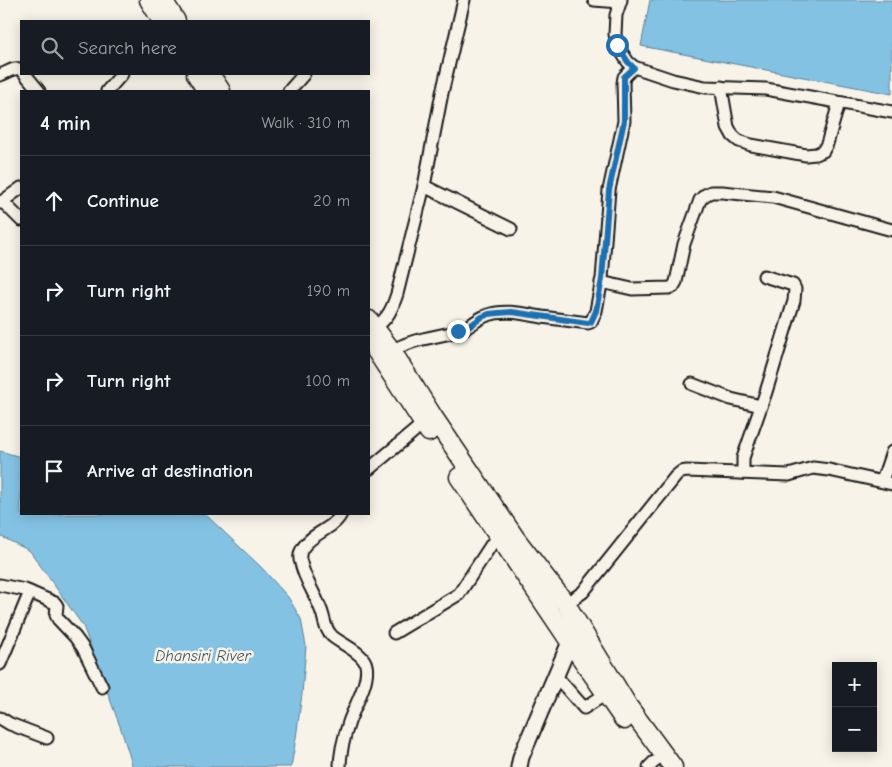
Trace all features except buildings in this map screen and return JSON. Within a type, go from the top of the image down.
[{"type":"main road","points":[[149,0],[161,20]]},
{"type":"main road","points":[[163,0],[175,20]]},
{"type":"main road","points":[[197,75],[206,90]]},
{"type":"main road","points":[[211,75],[220,90]]},
{"type":"main road","points":[[370,329],[392,351],[434,418],[516,539],[566,604],[628,706],[673,767]]},
{"type":"main road","points":[[370,329],[424,423],[654,765]]},
{"type":"street","points":[[370,329],[380,324],[391,311],[397,294],[424,186],[442,93],[464,0]]},
{"type":"street","points":[[594,0],[620,1],[616,15],[615,34],[617,45],[634,68],[673,80],[705,87],[766,89],[892,112]]},
{"type":"street","points":[[392,351],[412,341],[458,331],[489,314],[512,312],[591,322],[596,311],[601,282],[609,190],[624,121],[624,77],[634,68]]},
{"type":"street","points":[[0,75],[14,69],[20,69]]},
{"type":"street","points":[[26,75],[39,90]]},
{"type":"street","points":[[108,90],[121,75]]},
{"type":"street","points":[[290,90],[303,75]]},
{"type":"street","points":[[721,87],[728,127],[733,136],[739,141],[806,155],[823,151],[827,144],[839,103]]},
{"type":"street","points":[[424,186],[511,229]]},
{"type":"street","points":[[20,189],[2,202],[20,219]]},
{"type":"street","points":[[601,282],[632,289],[674,287],[684,244],[700,200],[711,192],[773,198],[892,230]]},
{"type":"street","points":[[743,473],[743,458],[782,340],[795,291],[793,285],[764,276]]},
{"type":"street","points":[[692,384],[723,396],[761,406]]},
{"type":"street","points":[[370,468],[424,423]]},
{"type":"street","points":[[566,604],[583,592],[681,472],[789,475],[813,468],[887,483],[889,458],[892,452]]},
{"type":"street","points":[[340,515],[308,542],[299,556],[301,565],[317,598],[328,631],[332,636],[361,656],[366,664],[364,685],[349,722],[340,756],[340,767]]},
{"type":"street","points":[[394,633],[458,594],[493,542],[500,537]]},
{"type":"street","points":[[0,585],[30,592],[57,606],[56,615],[58,619],[83,648],[102,687]]},
{"type":"street","points":[[0,664],[30,592]]},
{"type":"street","points":[[519,767],[521,757],[570,642]]},
{"type":"street","points":[[556,675],[584,708],[606,694]]},
{"type":"street","points":[[0,718],[10,724],[47,738]]},
{"type":"water","points":[[650,0],[892,0],[892,94],[641,46]]},
{"type":"water","name":"Dhansiri River","points":[[0,451],[20,457],[20,515],[206,515],[261,567],[288,597],[301,619],[306,646],[302,694],[291,767],[131,767],[132,764],[121,729],[83,626],[30,551],[0,536]]},
{"type":"route","points":[[458,331],[470,326],[482,317],[498,313],[512,312],[588,323],[594,318],[602,279],[609,190],[624,121],[624,77],[634,68],[617,45]]}]
